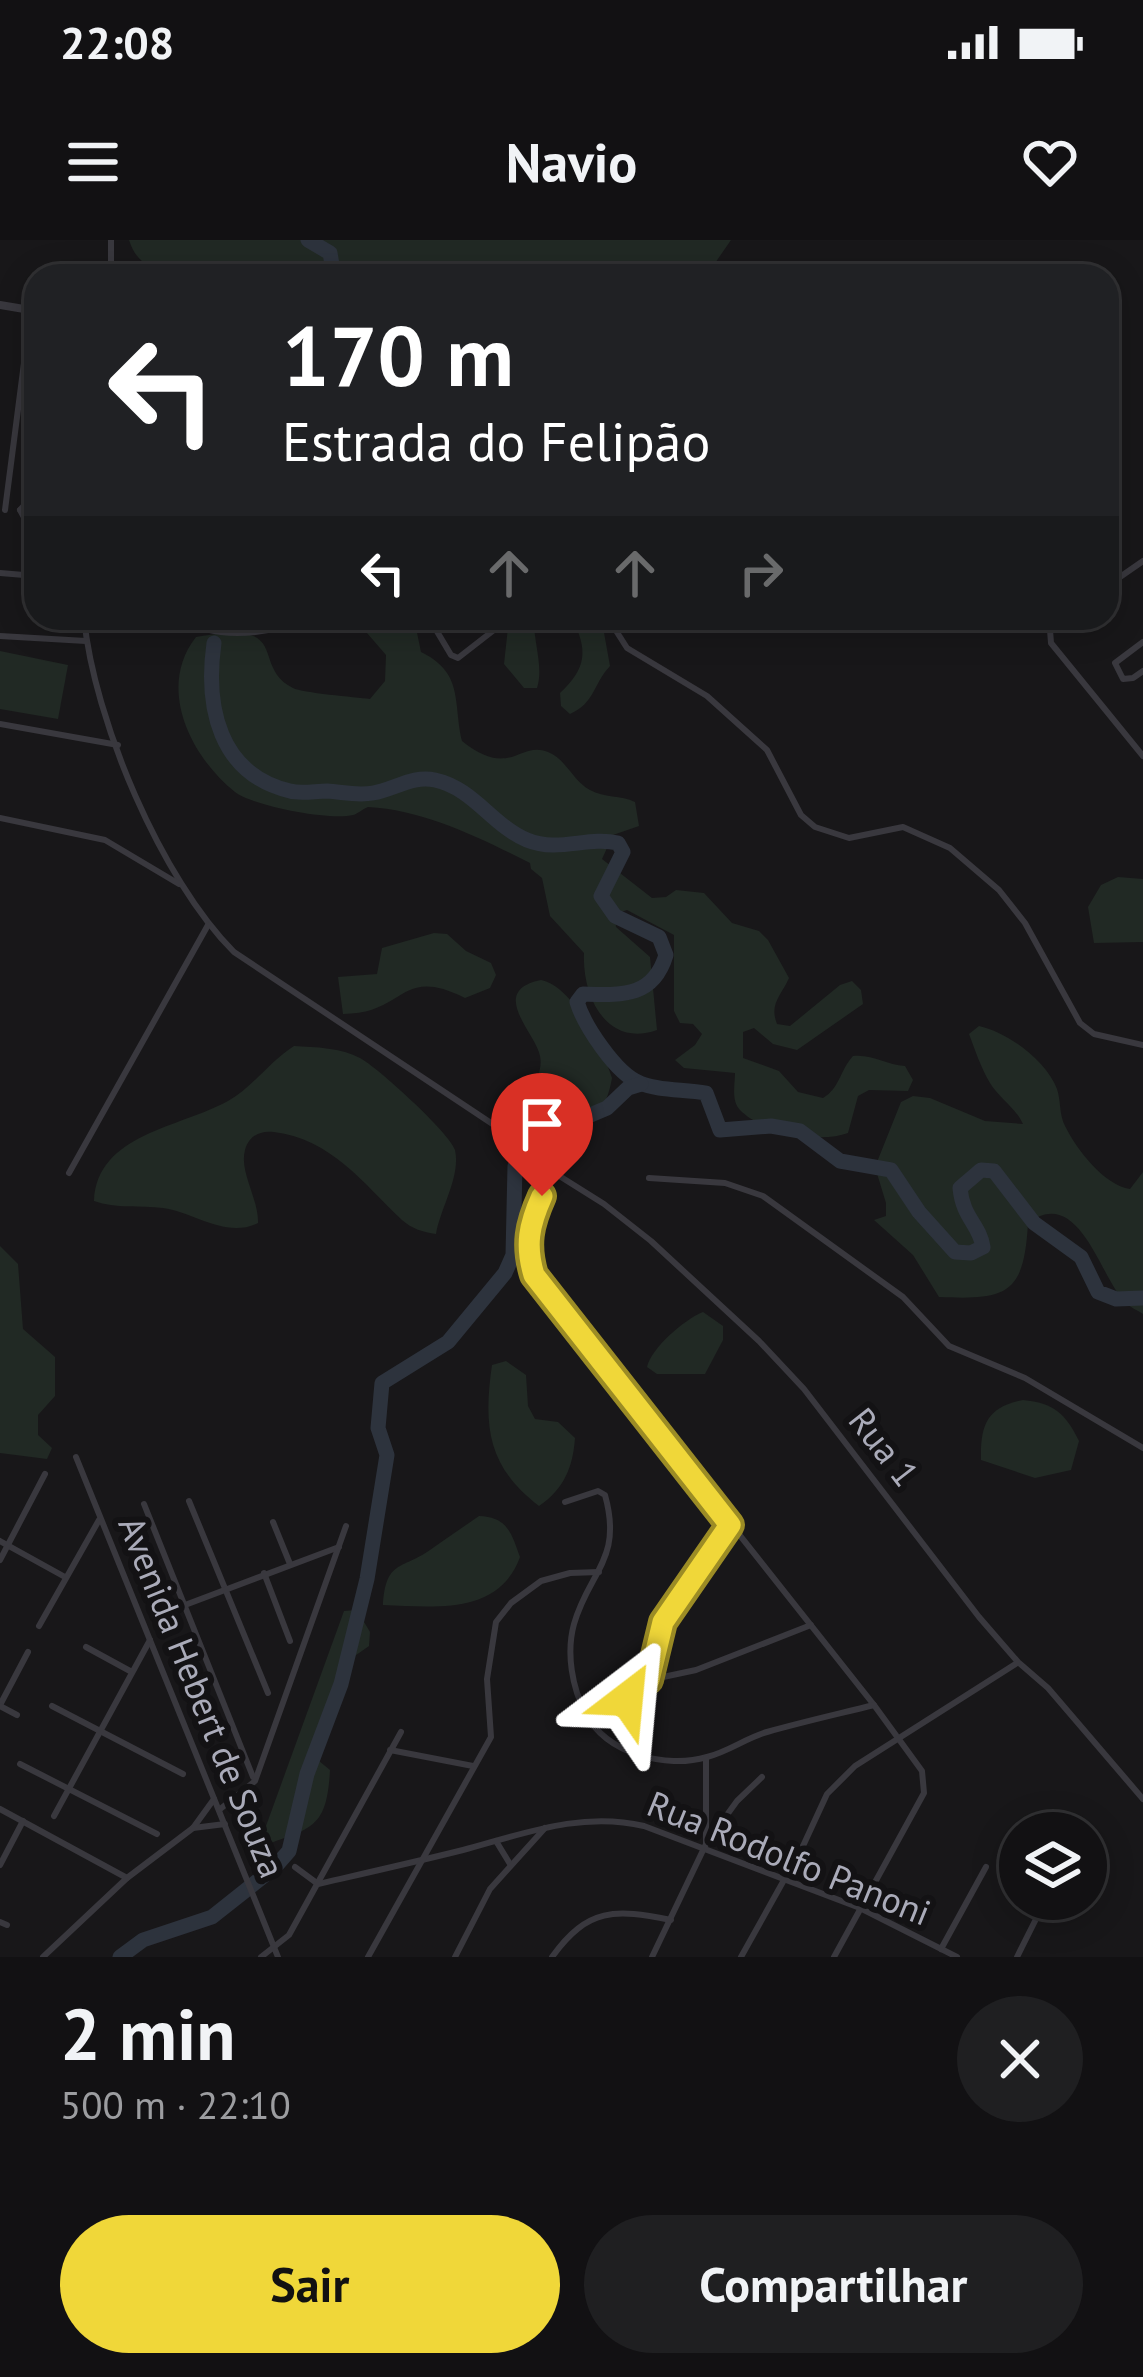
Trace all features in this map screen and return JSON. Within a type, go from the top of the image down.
[{"type":"street","points":[[24,372],[2,510],[20,510],[24,506]]},
{"type":"street","points":[[20,510],[24,517]]},
{"type":"street","name":"Rua 1","points":[[85,630],[141,810],[208,925],[234,952],[518,1141],[549,1169],[604,1204],[759,1341],[817,1405],[1018,1662],[1048,1688],[1143,1798]]},
{"type":"street","points":[[207,630],[225,634],[262,630]]},
{"type":"street","points":[[436,630],[451,656],[458,658],[494,631]]},
{"type":"street","points":[[616,630],[627,648],[706,696],[766,750],[800,815],[814,827],[849,838],[903,826],[950,848],[999,890],[1025,923],[1080,1023],[1094,1034],[1143,1045]]},
{"type":"street","points":[[1050,630],[1051,644],[1143,756]]},
{"type":"street","points":[[0,636],[86,641]]},
{"type":"street","points":[[1143,642],[1117,660],[1115,667],[1129,680],[1143,671]]},
{"type":"street","points":[[0,724],[118,745]]},
{"type":"street","points":[[0,818],[105,840],[182,886]]},
{"type":"street","points":[[69,1173],[208,925]]},
{"type":"street","points":[[549,1169],[526,1249],[534,1275],[922,1771],[923,1793],[834,1957]]},
{"type":"street","points":[[650,1178],[725,1183],[764,1196],[903,1297],[949,1346],[1025,1378],[1143,1448]]},
{"type":"street","name":"Avenida Hebert de Souza","points":[[76,1456],[276,1953]]},
{"type":"street","points":[[0,1560],[4,1544],[45,1474]]},
{"type":"street","points":[[566,1502],[598,1491],[605,1495],[611,1526],[609,1553],[574,1623],[572,1674],[591,1724],[619,1745],[645,1758],[706,1758],[761,1733],[874,1705]]},
{"type":"street","points":[[189,1501],[268,1693]]},
{"type":"street","points":[[144,1504],[255,1780]]},
{"type":"street","points":[[39,1626],[100,1518]]},
{"type":"street","points":[[273,1522],[290,1565]]},
{"type":"street","points":[[649,1680],[663,1622],[730,1525]]},
{"type":"street","points":[[219,1810],[255,1780],[346,1526]]},
{"type":"street","points":[[4,1544],[66,1577]]},
{"type":"street","points":[[184,1606],[339,1547]]},
{"type":"street","points":[[368,1957],[491,1737],[487,1679],[496,1622],[541,1581],[599,1572]]},
{"type":"street","points":[[264,1574],[290,1641]]},
{"type":"street","points":[[591,1724],[649,1680],[696,1670],[811,1625]]},
{"type":"street","points":[[54,1816],[150,1640]]},
{"type":"street","points":[[86,1647],[131,1671]]},
{"type":"street","points":[[17,1715],[0,1706],[28,1652]]},
{"type":"street","points":[[741,1957],[827,1795],[852,1769],[1018,1662]]},
{"type":"street","points":[[52,1706],[183,1774]]},
{"type":"street","points":[[261,1957],[276,1953],[289,1935],[400,1732]]},
{"type":"street","points":[[390,1750],[473,1766]]},
{"type":"street","points":[[704,1847],[706,1758]]},
{"type":"street","points":[[20,1764],[157,1834]]},
{"type":"street","points":[[652,1957],[704,1847],[737,1801],[762,1777]]},
{"type":"street","points":[[44,1957],[127,1878],[194,1828],[214,1799]]},
{"type":"street","points":[[0,1809],[127,1878]]},
{"type":"street","name":"Rua Rodolfo Panoni","points":[[318,1884],[586,1819],[615,1819],[704,1847],[860,1908],[957,1957]]},
{"type":"street","points":[[0,1865],[23,1822]]},
{"type":"street","points":[[194,1828],[225,1824]]},
{"type":"street","points":[[454,1957],[490,1889],[546,1828]]},
{"type":"street","points":[[496,1841],[510,1864]]},
{"type":"street","points":[[295,1867],[318,1884]]},
{"type":"street","points":[[941,1949],[986,1867]]},
{"type":"street","points":[[552,1957],[580,1925],[601,1915],[628,1912],[671,1921]]},
{"type":"street","points":[[1017,1957],[1036,1920]]},
{"type":"shaded area","points":[[129,240],[731,240],[714,264],[148,264]]},
{"type":"shaded area","points":[[364,630],[416,630],[421,652],[435,660],[450,679],[462,741],[492,757],[548,752],[590,790],[635,802],[639,826],[613,835],[602,859],[652,898],[676,890],[704,893],[732,923],[759,931],[789,978],[775,1005],[777,1024],[790,1026],[840,985],[852,981],[861,990],[863,1004],[797,1050],[773,1044],[754,1028],[743,1032],[743,1058],[779,1071],[798,1092],[823,1098],[853,1056],[867,1057],[905,1066],[913,1080],[908,1091],[869,1090],[858,1096],[848,1133],[836,1136],[776,1130],[749,1118],[737,1106],[735,1073],[684,1068],[675,1060],[702,1034],[693,1024],[680,1023],[674,1011],[674,935],[627,910],[615,914],[616,927],[650,957],[657,1030],[624,1032],[611,1025],[593,1001],[584,953],[550,916],[542,878],[530,863],[431,819],[389,809],[368,807],[342,816],[310,814],[244,797],[205,760],[184,720],[179,678],[196,637],[247,634],[259,639],[280,679],[293,688],[370,699],[385,681],[386,655]]},
{"type":"shaded area","points":[[508,630],[535,630],[537,688],[524,688],[504,664]]},
{"type":"shaded area","points":[[577,630],[604,630],[610,666],[589,699],[570,714],[561,706],[560,693],[580,667]]},
{"type":"shaded area","points":[[0,651],[68,665],[58,719],[0,709]]},
{"type":"shaded area","points":[[1118,877],[1143,879],[1143,942],[1094,943],[1088,907],[1101,885]]},
{"type":"shaded area","points":[[434,933],[447,934],[466,951],[491,963],[496,975],[490,988],[465,998],[443,989],[414,989],[379,1007],[343,1014],[338,977],[377,974],[382,948]]},
{"type":"shaded area","points":[[541,980],[575,1006],[594,1035],[612,1078],[600,1109],[558,1129],[551,1144],[529,1122],[530,1096],[541,1061],[516,1003],[525,985]]},
{"type":"shaded area","points":[[979,1026],[1013,1041],[1044,1068],[1057,1089],[1065,1126],[1101,1174],[1130,1189],[1143,1172],[1143,1314],[1126,1303],[1087,1240],[1062,1216],[1046,1214],[1028,1223],[1022,1265],[1008,1288],[962,1298],[939,1297],[913,1255],[874,1220],[886,1216],[875,1167],[901,1102],[913,1096],[930,1098],[985,1121],[1023,1124],[981,1065],[969,1034]]},
{"type":"shaded area","points":[[294,1046],[337,1050],[360,1058],[412,1101],[450,1141],[455,1171],[436,1234],[406,1223],[329,1153],[274,1132],[256,1135],[245,1150],[258,1223],[234,1228],[175,1210],[94,1201],[109,1161],[125,1147],[228,1101]]},
{"type":"shaded area","points":[[0,1246],[18,1264],[23,1329],[55,1357],[55,1396],[38,1415],[38,1435],[52,1448],[47,1459],[0,1453]]},
{"type":"shaded area","points":[[703,1312],[723,1326],[723,1340],[705,1374],[657,1374],[647,1367],[670,1335]]},
{"type":"shaded area","points":[[506,1361],[526,1375],[528,1406],[535,1419],[558,1422],[575,1438],[566,1476],[539,1506],[499,1461],[489,1427],[492,1365]]},
{"type":"shaded area","points":[[1023,1400],[1051,1407],[1069,1423],[1079,1441],[1071,1470],[1035,1478],[981,1460],[988,1420],[1001,1407]]},
{"type":"shaded area","points":[[479,1516],[496,1519],[507,1528],[520,1557],[497,1589],[464,1604],[383,1605],[388,1580],[397,1568]]},
{"type":"shaded area","points":[[357,1610],[370,1632],[369,1646],[349,1660],[337,1697],[323,1719],[319,1761],[330,1770],[321,1815],[305,1829],[265,1845],[262,1837],[344,1611]]},
{"type":"waterway","points":[[308,240],[330,253],[332,264]]},
{"type":"waterway","points":[[214,643],[212,691],[222,735],[232,754],[266,782],[294,792],[361,794],[419,779],[435,780],[461,791],[527,840],[550,845],[618,843],[623,852],[601,896],[615,916],[659,937],[666,955],[644,986],[623,993],[583,994],[577,1002],[602,1048],[631,1078],[655,1087],[706,1093],[720,1130],[771,1126],[800,1131],[840,1161],[891,1170],[919,1212],[955,1252],[971,1253],[983,1247],[960,1188],[981,1170],[994,1171],[1034,1223],[1081,1257],[1098,1292],[1116,1299],[1143,1298]]},
{"type":"waterway","points":[[120,1957],[143,1940],[212,1917],[289,1851],[307,1774],[341,1684],[367,1579],[387,1455],[378,1428],[382,1383],[448,1342],[505,1273],[513,1255],[515,1166],[607,1108],[628,1088],[641,1084]]},
{"type":"route","points":[[542,1196],[531,1219],[526,1249],[534,1275],[730,1525],[668,1612],[654,1648],[649,1680],[627,1699]]}]
